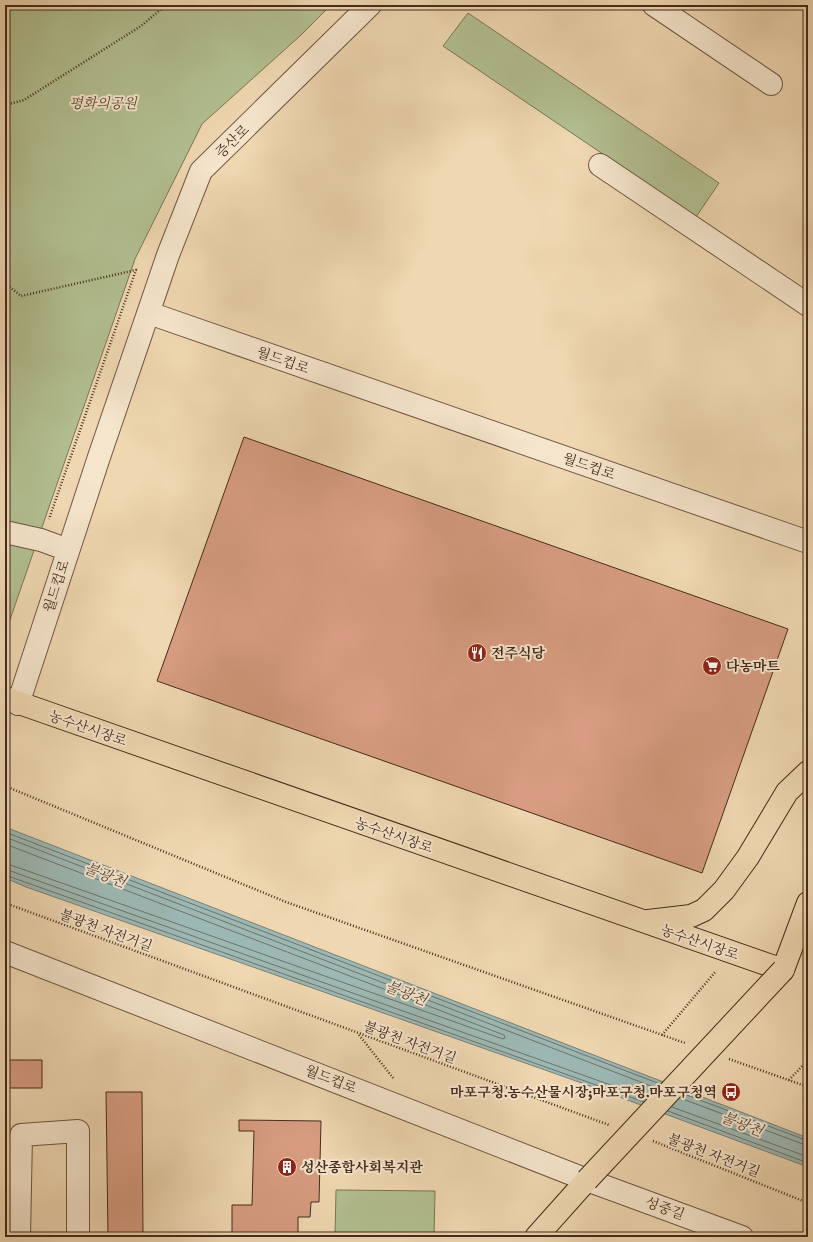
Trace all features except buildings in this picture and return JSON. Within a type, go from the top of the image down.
[{"type":"main road","name":"농수산시장로","points":[[11,701],[783,970]]},
{"type":"main road","points":[[641,921],[691,916],[704,910],[724,890],[748,856],[787,792],[808,772]]},
{"type":"main road","points":[[536,1237],[587,1180],[783,970],[808,903]]},
{"type":"street","name":"증산로","points":[[149,312],[168,255],[201,171],[370,5]]},
{"type":"street","points":[[654,5],[771,84]]},
{"type":"street","points":[[600,164],[808,305]]},
{"type":"street","name":"월드컵로","points":[[11,701],[68,550],[149,312],[175,323],[808,542]]},
{"type":"street","points":[[5,532],[41,540],[68,550]]},
{"type":"street","name":"월드컵로","points":[[5,952],[587,1180]]},
{"type":"street","points":[[20,1237],[21,1134],[78,1131],[78,1237]]},
{"type":"street","name":"성중길","points":[[587,1180],[742,1237]]},
{"type":"path","points":[[5,106],[24,100],[141,26],[166,5]]},
{"type":"path","points":[[5,283],[21,296],[136,270],[41,540]]},
{"type":"path","points":[[5,786],[286,902],[692,1046]]},
{"type":"path","name":"불광천 자전거길","points":[[5,902],[614,1127]]},
{"type":"path","points":[[662,1035],[730,952]]},
{"type":"path","points":[[359,1034],[398,1084]]},
{"type":"path","points":[[722,1056],[808,1087]]},
{"type":"path","points":[[790,1080],[808,1060]]},
{"type":"path","name":"불광천 자전거길","points":[[652,1141],[808,1203]]},
{"type":"green space","name":"평화의공원","points":[[5,5],[331,5],[301,35],[202,124],[135,259],[5,634]]},
{"type":"green space","points":[[468,13],[719,183],[696,217],[443,46]]},
{"type":"green space","points":[[336,1190],[435,1191],[434,1237],[335,1237]]},
{"type":"water","name":"불광천","points":[[5,827],[808,1138],[808,1167],[579,1082],[26,887],[5,878]]},
{"type":"place","name":"전주식당","points":[[477,653]]},
{"type":"place","name":"다농마트","points":[[712,666]]},
{"type":"place","name":"마포구청.농수산물시장;마포구청.마포구청역","points":[[731,1092]]},
{"type":"place","name":"성산종합사회복지관","points":[[287,1167]]}]
